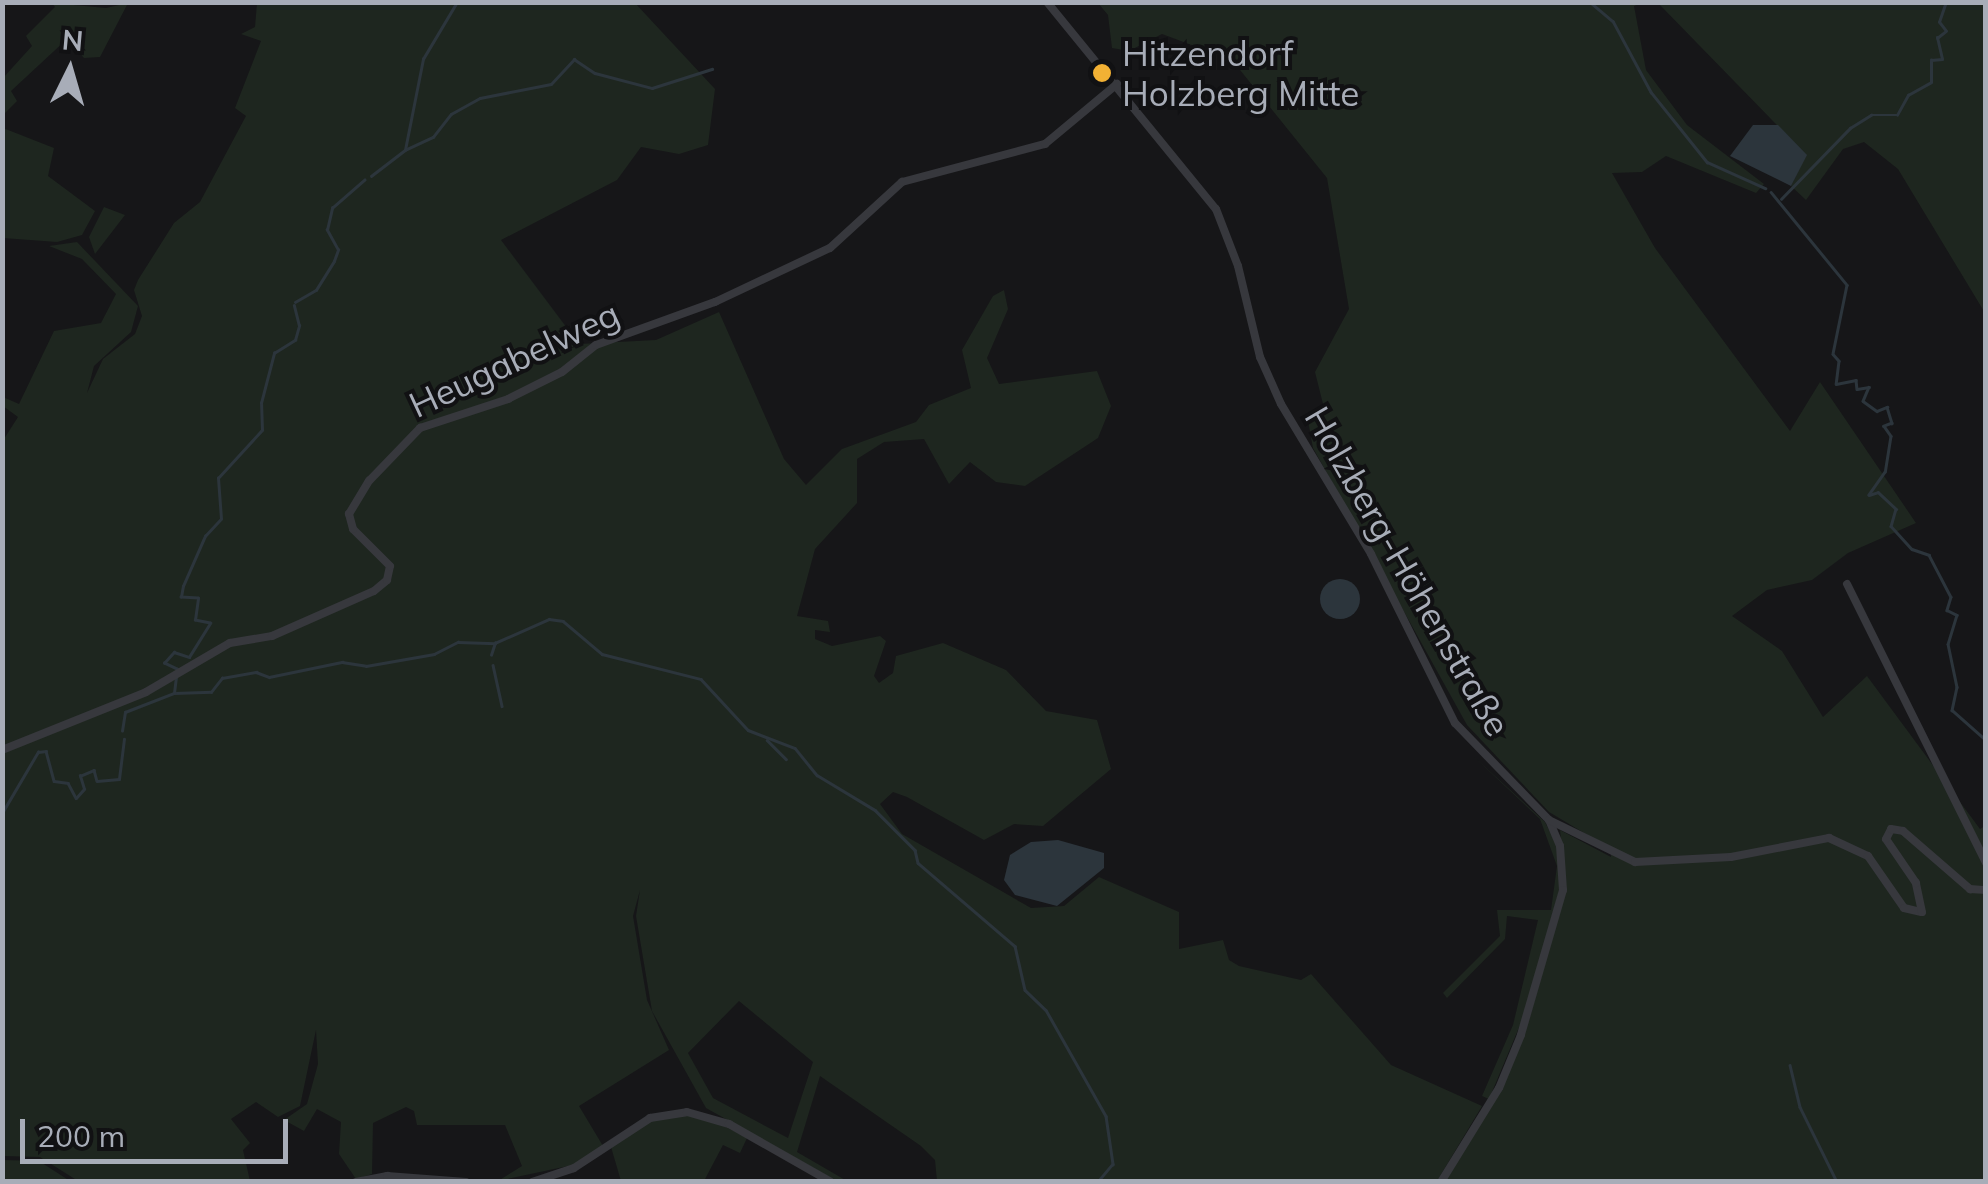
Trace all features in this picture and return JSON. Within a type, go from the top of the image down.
[{"type":"street","name":"Holzberg-Höhenstraße","points":[[1047,2],[1216,209],[1266,374],[1371,554],[1455,723],[1549,820],[1564,879],[1531,1004],[1499,1088],[1441,1182]]},
{"type":"street","name":"Heugabelweg","points":[[2,750],[177,674],[230,643],[272,636],[387,580],[386,556],[352,530],[349,514],[369,481],[420,428],[508,399],[562,372],[596,345],[715,302],[830,248],[902,182],[1052,140],[1117,84]]},
{"type":"street","points":[[1847,584],[1986,863]]},
{"type":"street","points":[[1549,820],[1635,862],[1730,857],[1829,838],[1868,856],[1904,908],[1922,912],[1916,883],[1886,839],[1892,829],[1903,831],[1970,889],[1986,890]]},
{"type":"street","points":[[532,1182],[575,1167],[650,1118],[687,1112],[729,1124],[831,1182]]},
{"type":"street","points":[[356,1182],[388,1176],[466,1182]]},
{"type":"shaded area","points":[[52,3],[106,8],[128,3],[100,57],[84,58],[67,39],[11,91],[17,101],[3,115],[3,78],[32,46],[26,36],[55,7]]},
{"type":"shaded area","points":[[257,3],[635,3],[715,89],[708,145],[679,154],[641,147],[617,180],[501,240],[579,344],[656,340],[719,312],[784,459],[806,485],[842,449],[916,422],[929,405],[971,388],[962,350],[993,296],[1004,290],[1008,309],[987,358],[999,384],[1097,371],[1111,406],[1098,438],[1025,486],[996,482],[970,462],[949,484],[924,439],[884,442],[857,459],[857,503],[815,549],[797,616],[828,621],[830,632],[815,630],[815,639],[832,646],[880,636],[886,641],[874,676],[879,683],[893,673],[896,656],[943,643],[1006,670],[1046,711],[1097,720],[1111,769],[1043,826],[1014,824],[984,840],[893,792],[880,804],[902,834],[1031,908],[1064,906],[1099,877],[1179,912],[1179,949],[1223,940],[1229,960],[1239,966],[1301,980],[1311,974],[1391,1065],[1482,1106],[1437,1181],[937,1181],[935,1160],[921,1146],[820,1076],[797,1152],[847,1181],[837,1181],[706,1108],[652,1011],[636,916],[640,890],[633,916],[647,1000],[669,1050],[579,1106],[603,1146],[573,1165],[498,1181],[522,1166],[505,1125],[417,1125],[414,1111],[406,1107],[373,1123],[372,1174],[356,1179],[339,1154],[341,1122],[317,1109],[304,1131],[284,1120],[307,1104],[318,1064],[316,1030],[300,1106],[278,1117],[256,1102],[231,1119],[250,1143],[243,1150],[250,1181],[78,1181],[40,1157],[3,1156],[2,442],[18,417],[3,406],[3,397],[19,404],[54,331],[101,323],[116,294],[82,259],[49,246],[77,242],[138,306],[131,332],[94,366],[87,393],[103,359],[135,334],[142,316],[134,290],[138,280],[174,223],[200,202],[246,116],[235,108],[261,41],[241,34],[255,27]],"holes":[[[739,1001],[813,1062],[788,1138],[713,1098],[688,1053]]]},
{"type":"shaded area","points":[[1098,3],[1642,3],[1634,6],[1646,70],[1687,125],[1764,184],[1756,193],[1666,156],[1642,172],[1612,173],[1655,248],[1790,431],[1820,382],[1916,523],[1848,553],[1812,580],[1767,590],[1732,616],[1782,651],[1823,717],[1867,676],[1980,829],[1985,826],[1985,1181],[1445,1181],[1501,1089],[1529,1020],[1566,890],[1560,830],[1611,857],[1611,849],[1549,812],[1467,725],[1313,448],[1307,415],[1324,408],[1315,372],[1349,309],[1327,178],[1232,60],[1162,34],[1129,51],[1112,48],[1108,15]]},
{"type":"shaded area","points":[[1658,3],[1985,3],[1985,313],[1898,169],[1864,142],[1843,149],[1806,200],[1791,186],[1806,155]]},
{"type":"shaded area","points":[[1753,125],[1778,125],[1807,155],[1791,186],[1730,156]]},
{"type":"shaded area","points":[[3,128],[54,148],[48,176],[95,211],[82,235],[57,242],[3,238]]},
{"type":"shaded area","points":[[104,207],[125,215],[95,254],[89,237]]},
{"type":"shaded area","points":[[1340,579],[1354,585],[1360,599],[1354,613],[1340,619],[1326,613],[1320,599],[1326,585]]},
{"type":"shaded area","points":[[1472,755],[1545,822],[1557,846],[1561,884],[1523,1018],[1489,1099],[1482,1096],[1513,1025],[1538,920],[1507,916],[1505,939],[1447,998],[1443,993],[1500,936],[1497,910],[1551,910],[1557,866],[1540,819]]},
{"type":"shaded area","points":[[1058,840],[1104,853],[1104,868],[1057,906],[1015,895],[1004,880],[1010,855],[1031,842]]},
{"type":"shaded area","points":[[678,1114],[707,1117],[747,1138],[740,1153],[723,1145],[704,1181],[621,1181],[611,1147],[651,1121]]},
{"type":"shaded area","points":[[2,1160],[39,1161],[70,1181],[3,1181]]},
{"type":"waterway","points":[[371,176],[405,150],[423,59],[457,2]]},
{"type":"waterway","points":[[1590,2],[1613,21],[1651,92],[1707,162],[1765,188]]},
{"type":"waterway","points":[[1781,199],[1850,128],[1871,115],[1897,115],[1908,95],[1931,82],[1931,60],[1942,59],[1937,38],[1946,31],[1939,22],[1946,2]]},
{"type":"waterway","points":[[405,150],[433,137],[451,114],[480,98],[551,84],[574,59],[595,73],[652,88],[712,69]]},
{"type":"waterway","points":[[295,302],[316,290],[334,261],[338,250],[327,230],[332,208],[364,180]]},
{"type":"waterway","points":[[1771,192],[1847,285],[1833,354],[1839,361],[1836,384],[1856,380],[1857,389],[1869,387],[1863,401],[1877,411],[1887,407],[1892,423],[1884,426],[1891,436],[1885,472],[1869,495],[1878,492],[1896,509],[1891,526],[1912,549],[1929,555],[1951,597],[1947,610],[1957,615],[1948,644],[1957,687],[1952,710],[1986,740]]},
{"type":"waterway","points":[[122,731],[125,712],[174,693],[177,669],[164,663],[174,652],[189,657],[210,623],[195,620],[198,598],[181,597],[183,586],[205,536],[221,519],[218,478],[262,430],[261,403],[274,353],[295,340],[299,326],[294,306]]},
{"type":"waterway","points":[[174,693],[211,692],[222,678],[256,672],[269,677],[342,662],[366,666],[434,654],[458,642],[495,643],[549,619],[563,621],[602,654],[701,679],[748,730],[795,748],[817,775],[875,810],[915,850],[918,863],[1015,946],[1025,990],[1046,1010],[1106,1116],[1113,1164],[1098,1182]]},
{"type":"waterway","points":[[491,655],[495,643]]},
{"type":"waterway","points":[[493,665],[502,706]]},
{"type":"waterway","points":[[2,813],[38,752],[46,751],[54,781],[68,783],[76,798],[84,789],[80,776],[94,770],[97,781],[119,779],[124,739]]},
{"type":"waterway","points":[[767,740],[786,759]]},
{"type":"waterway","points":[[1790,1065],[1800,1107],[1837,1182]]},
{"type":"place","name":"Hitzendorf Holzberg Mitte","points":[[1102,73]]}]
